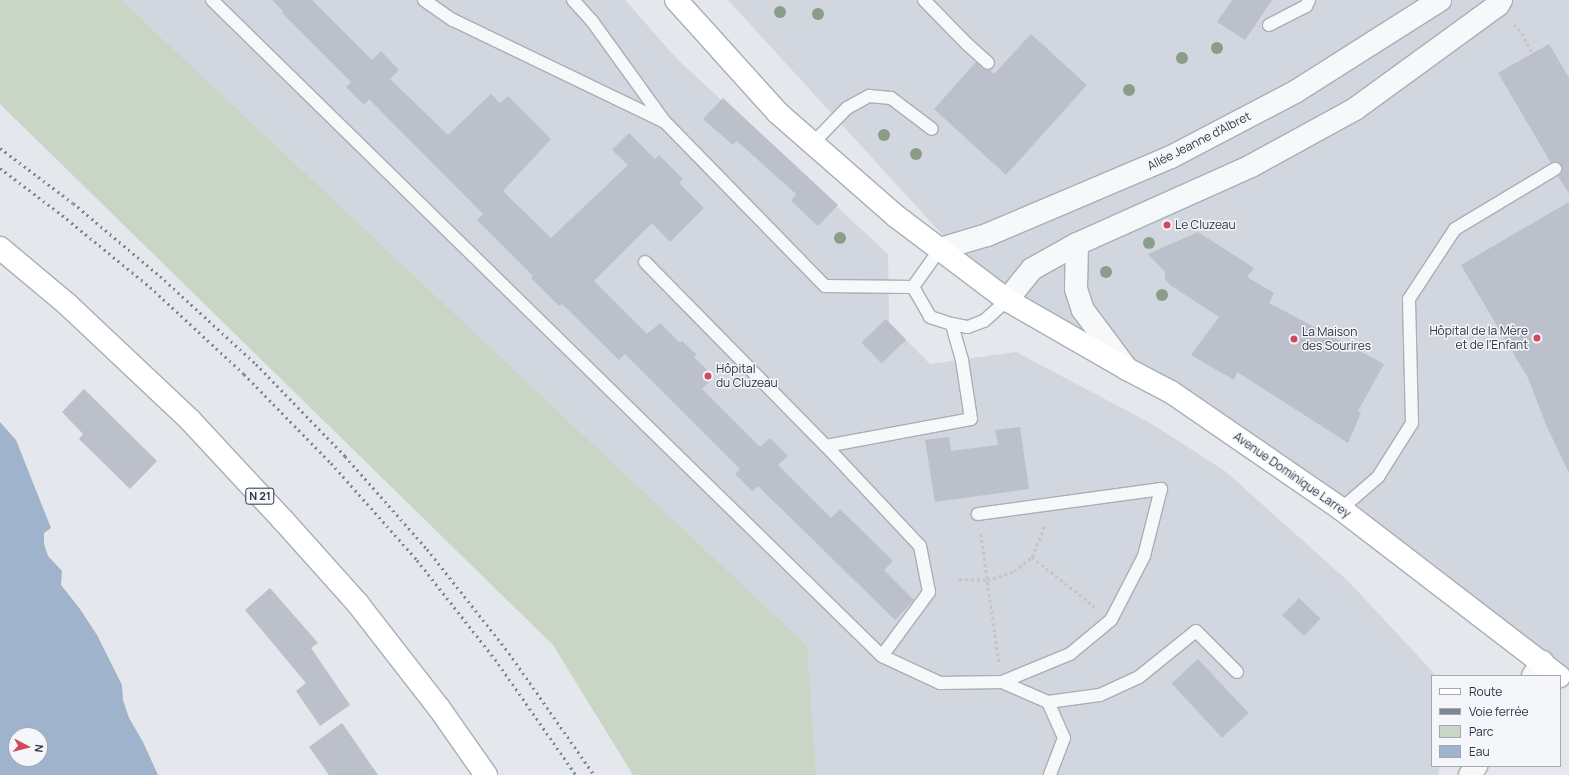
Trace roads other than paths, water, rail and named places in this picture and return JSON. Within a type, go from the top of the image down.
[{"type":"main road","name":"Avenue Dominique Larrey","points":[[676,0],[778,113],[896,217],[1007,300],[1127,369],[1171,392],[1342,509],[1537,669],[1554,675]]},
{"type":"main road","name":"N 21","points":[[0,248],[67,304],[190,420],[283,520],[358,604],[440,708],[486,775]]},
{"type":"street","name":"Allée Jeanne d'Albret","points":[[940,249],[987,235],[1172,157],[1295,92],[1440,0]]},
{"type":"street","points":[[1007,300],[1032,269],[1077,244],[1251,166],[1355,109],[1498,6],[1501,0]]},
{"type":"street","points":[[1077,244],[1076,289],[1082,310],[1127,369]]},
{"type":"lane","points":[[212,0],[882,656],[940,683],[1002,682],[1070,654],[1110,620],[1144,556],[1161,489],[978,514]]},
{"type":"lane","points":[[424,0],[453,20],[664,121]]},
{"type":"lane","points":[[573,0],[592,21],[664,121],[825,286],[913,287]]},
{"type":"lane","points":[[924,0],[988,63]]},
{"type":"lane","points":[[1270,25],[1306,6],[1309,0]]},
{"type":"lane","points":[[813,143],[847,108],[869,96],[891,98],[932,129]]},
{"type":"lane","points":[[1342,509],[1378,477],[1412,423],[1409,299],[1455,229],[1554,169]]},
{"type":"lane","points":[[913,287],[940,249]]},
{"type":"lane","points":[[645,262],[826,446],[920,546],[929,592],[882,656]]},
{"type":"lane","points":[[913,287],[930,317],[968,327],[984,321],[1007,300]]},
{"type":"lane","points":[[826,446],[971,419],[962,360],[952,324]]},
{"type":"lane","points":[[1002,682],[1048,702],[1100,695],[1139,677],[1196,631],[1237,672]]},
{"type":"lane","points":[[1048,702],[1064,738],[1050,775]]},
{"type":"water","points":[[0,422],[16,440],[51,528],[44,533],[44,544],[48,556],[62,571],[61,585],[80,609],[97,635],[122,685],[123,700],[129,718],[143,742],[158,775],[0,775]]},
{"type":"railway","points":[[0,148],[73,203],[160,276],[256,364],[345,456],[427,549],[509,653],[594,775]]},
{"type":"railway","points":[[0,168],[62,215],[150,287],[244,374],[331,463],[417,560],[495,659],[576,775]]},
{"type":"place","name":"Le Cluzeau","points":[[1167,225]]},
{"type":"place","name":"Hôpital de la Mère et de l’Enfant","points":[[1537,338]]},
{"type":"place","name":"La Maison des Sourires","points":[[1294,339]]},
{"type":"place","name":"Hôpital du Cluzeau","points":[[708,376]]}]
